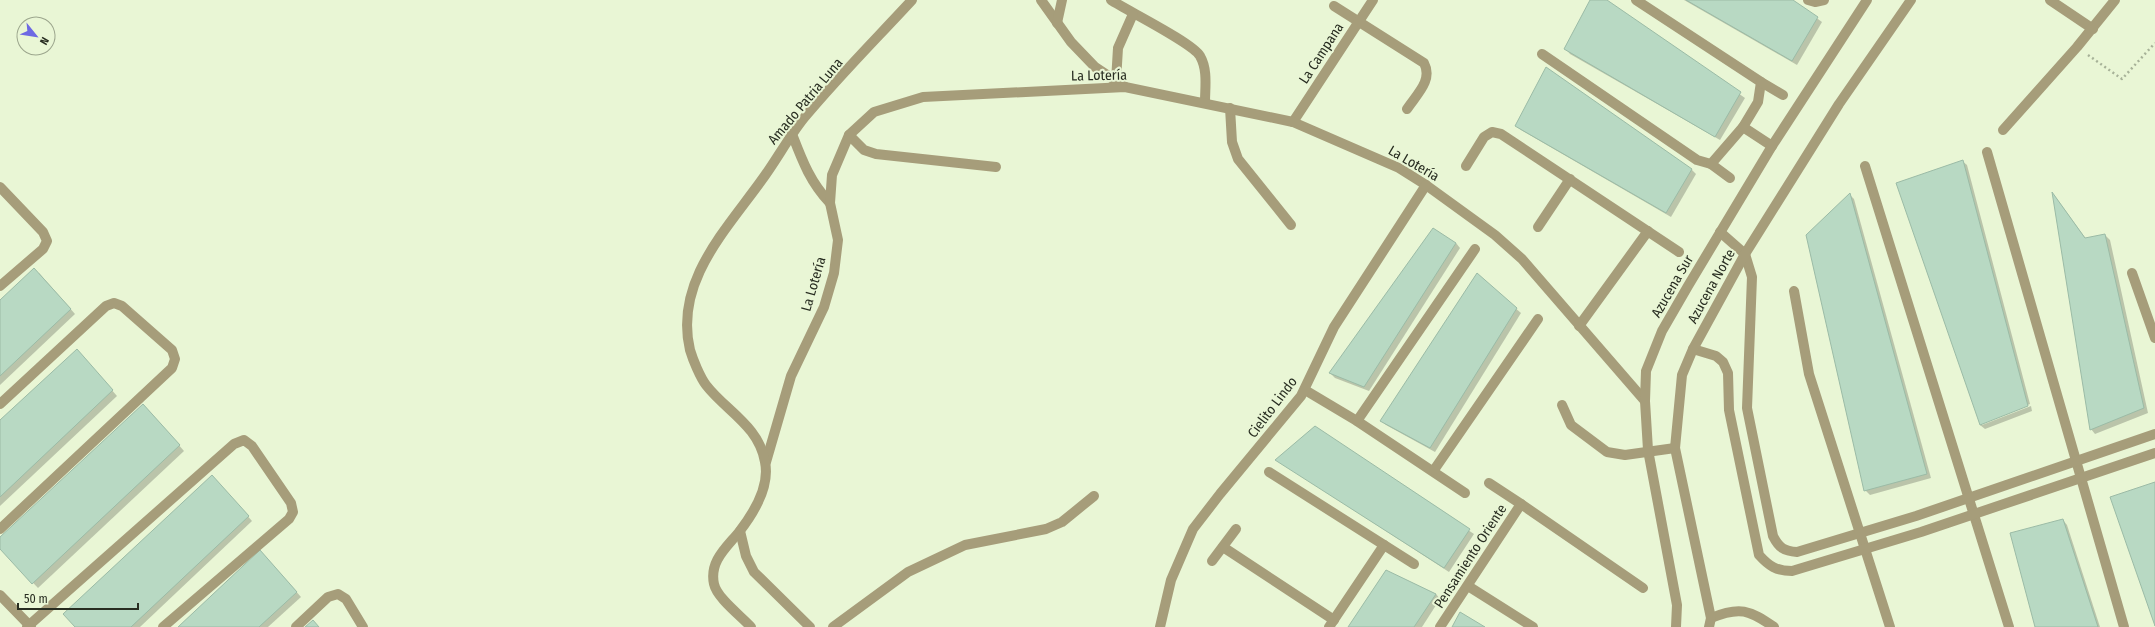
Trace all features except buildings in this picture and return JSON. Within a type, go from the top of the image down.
[{"type":"street","name":"Amado Patria Luna","points":[[766,462],[753,432],[705,384],[690,351],[686,316],[697,279],[713,245],[762,180],[804,118],[912,0]]},
{"type":"street","points":[[1040,0],[1071,42],[1095,67],[1125,87]]},
{"type":"street","points":[[1057,22],[1062,0]]},
{"type":"street","points":[[1111,0],[1133,14],[1183,41],[1200,56],[1206,72],[1205,102]]},
{"type":"street","name":"La Campana","points":[[1293,122],[1373,0]]},
{"type":"street","points":[[1636,0],[1783,95]]},
{"type":"street","points":[[1808,0],[1815,2],[1824,0]]},
{"type":"street","name":"Azucena Sur","points":[[1676,627],[1677,605],[1648,450],[1645,401],[1646,371],[1662,331],[1720,232],[1772,146],[1867,0]]},
{"type":"street","name":"Azucena Norte","points":[[1710,622],[1675,448],[1682,375],[1693,349],[1745,254],[1839,104],[1911,0]]},
{"type":"street","points":[[2050,0],[2093,29]]},
{"type":"street","points":[[2003,130],[2093,29],[2115,0]]},
{"type":"street","points":[[1334,6],[1424,63],[1428,70],[1428,77],[1407,109]]},
{"type":"street","points":[[1116,81],[1118,48],[1133,14]]},
{"type":"street","points":[[1542,54],[1697,160],[1711,164],[1730,178]]},
{"type":"street","points":[[1711,164],[1743,127],[1758,102],[1761,82]]},
{"type":"street","name":"La Lotería","points":[[751,627],[719,595],[714,584],[714,568],[720,552],[740,531],[763,489],[766,462],[791,376],[824,307],[834,273],[838,240],[830,202],[832,175],[849,135],[874,112],[923,97],[1125,87],[1205,102],[1293,122],[1399,168],[1426,184],[1495,235],[1522,260],[1645,401]]},
{"type":"street","points":[[1230,108],[1232,142],[1238,159],[1291,225]]},
{"type":"street","points":[[1743,127],[1772,146]]},
{"type":"street","points":[[1466,166],[1484,137],[1492,132],[1501,134],[1679,252]]},
{"type":"street","points":[[792,134],[805,169],[820,193],[830,202]]},
{"type":"street","points":[[849,135],[858,145],[876,154],[996,167]]},
{"type":"street","points":[[1987,152],[2124,627]]},
{"type":"street","points":[[1865,166],[2009,627]]},
{"type":"street","points":[[1538,228],[1570,179]]},
{"type":"street","name":"Cielito Lindo","points":[[1160,627],[1171,580],[1193,530],[1305,390],[1334,328],[1426,184]]},
{"type":"street","points":[[0,187],[43,232],[47,241],[43,249],[0,286]]},
{"type":"street","points":[[1579,326],[1648,231]]},
{"type":"street","points":[[1720,232],[1745,254],[1752,277],[1747,408],[1773,536],[1778,546],[1786,552],[1798,552],[1861,533],[1969,498],[2155,434]]},
{"type":"street","points":[[1357,421],[1475,249]]},
{"type":"street","points":[[2132,273],[2155,338]]},
{"type":"street","points":[[1794,291],[1809,374],[1890,627]]},
{"type":"street","points":[[0,404],[106,306],[114,303],[122,306],[172,350],[176,359],[172,368],[0,529]]},
{"type":"street","points":[[1434,470],[1538,319]]},
{"type":"street","points":[[1693,349],[1716,356],[1724,362],[1728,373],[1729,410],[1759,555],[1770,567],[1780,571],[1792,571],[1866,549],[2155,453]]},
{"type":"street","points":[[1305,390],[1434,470],[1465,493]]},
{"type":"street","points":[[1562,405],[1571,425],[1607,452],[1625,455],[1648,450],[1675,448]]},
{"type":"street","points":[[0,595],[29,626],[234,444],[244,440],[252,446],[291,503],[293,512],[290,519],[163,627]]},
{"type":"street","points":[[1269,472],[1414,564]]},
{"type":"street","points":[[1489,483],[1522,504]]},
{"type":"street","points":[[833,627],[908,572],[965,545],[1046,529],[1062,522],[1094,496]]},
{"type":"street","name":"Pensamiento Oriente","points":[[1440,627],[1522,504],[1642,588]]},
{"type":"street","points":[[1212,561],[1236,529]]},
{"type":"street","points":[[740,531],[746,556],[754,572],[810,627]]},
{"type":"street","points":[[1223,547],[1331,623],[1384,545]]},
{"type":"street","points":[[1468,586],[1533,627]]},
{"type":"street","points":[[296,627],[328,597],[338,594],[346,599],[363,627]]},
{"type":"street","points":[[1710,622],[1733,610],[1746,610],[1774,627]]},
{"type":"path","points":[[2077,47],[2122,79],[2155,43]]}]
